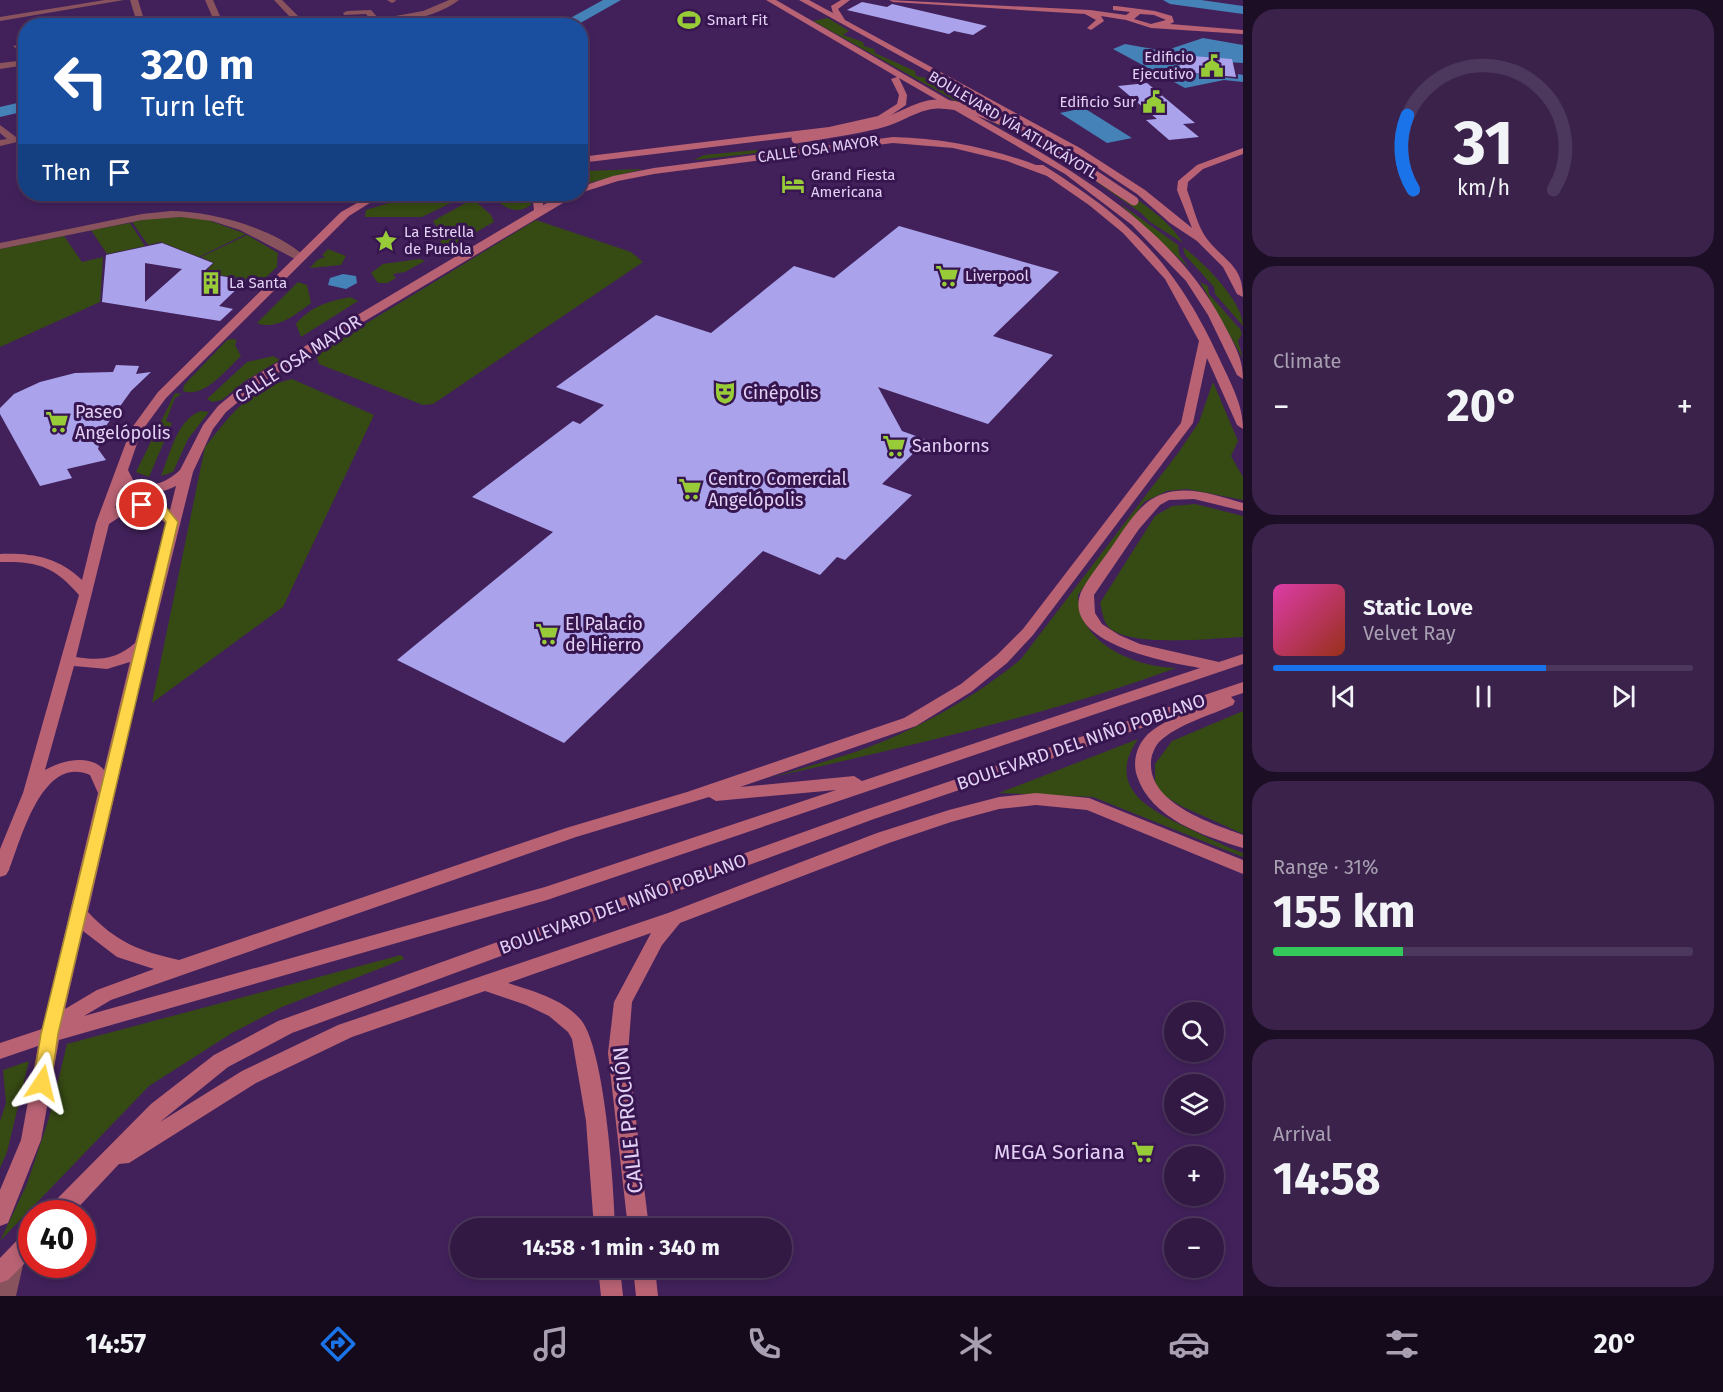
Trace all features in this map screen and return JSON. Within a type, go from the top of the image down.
[{"type":"main road","name":"BOULEVARD VÍA ATLIXCÁYOTL","points":[[770,0],[1068,172],[1136,223],[1190,279],[1214,315],[1243,375]]},
{"type":"main road","name":"BOULEVARD VÍA ATLIXCÁYOTL","points":[[803,0],[1077,150],[1141,192],[1201,239],[1228,265],[1243,294]]},
{"type":"main road","points":[[841,20],[834,8],[846,0]]},
{"type":"main road","points":[[893,0],[1012,9],[1079,11],[1129,18],[1138,24],[1243,31]]},
{"type":"main road","points":[[937,0],[1018,6],[1085,6],[1143,12],[1243,31]]},
{"type":"main road","points":[[1079,11],[1101,19],[1091,28]]},
{"type":"main road","points":[[1129,18],[1132,14],[1143,12]]},
{"type":"main road","points":[[1158,26],[1170,22],[1169,18]]},
{"type":"main road","points":[[886,67],[895,79],[1053,175],[1104,213],[1138,243],[1163,270],[1204,343],[1243,425]]},
{"type":"main road","name":"CALLE OSA MAYOR","points":[[588,159],[829,130],[881,118],[901,105],[903,95],[895,79]]},
{"type":"main road","points":[[723,144],[796,139],[880,123],[919,107],[942,104],[961,106],[994,118],[1078,163],[1134,201],[1174,220]]},
{"type":"main road","name":"CALLE OSA MAYOR","points":[[588,188],[654,171],[893,140],[930,141],[992,153],[1053,175]]},
{"type":"main road","points":[[1201,239],[1182,190],[1183,180],[1200,166],[1243,151]]},
{"type":"main road","points":[[0,870],[31,793],[86,594],[103,523],[135,432],[162,395],[345,214],[367,201]]},
{"type":"main road","points":[[538,201],[539,211]]},
{"type":"main road","name":"CALLE OSA MAYOR","points":[[0,1216],[31,1140],[50,1034],[172,522],[186,472],[207,428],[222,409],[257,380],[559,201]]},
{"type":"main road","points":[[1228,265],[1243,278]]},
{"type":"main road","points":[[50,1034],[79,1009],[104,995],[572,832],[692,797],[910,722],[966,688],[1002,659],[1028,632],[1188,423],[1204,343]]},
{"type":"main road","points":[[122,470],[129,484],[144,489],[169,485],[186,472]]},
{"type":"main road","points":[[1220,667],[1129,646],[1102,632],[1088,618],[1084,606],[1087,595],[1146,510],[1164,497],[1191,495],[1243,507]]},
{"type":"main road","points":[[103,523],[119,510],[142,505],[161,508],[172,522]]},
{"type":"main road","points":[[0,558],[31,557],[51,563],[72,576],[86,594]]},
{"type":"main road","points":[[68,660],[88,665],[108,665],[128,657],[142,645]]},
{"type":"main road","name":"BOULEVARD DEL NIÑO POBLANO","points":[[0,1051],[50,1034],[547,893],[1243,659]]},
{"type":"main road","name":"BOULEVARD DEL NIÑO POBLANO","points":[[70,1200],[158,1110],[220,1062],[285,1027],[846,823],[1243,687]]},
{"type":"main road","points":[[1243,693],[1156,736],[1147,746],[1142,760],[1149,788],[1159,799],[1192,822],[1243,842]]},
{"type":"main road","points":[[31,793],[58,770],[77,765],[96,771],[106,792]]},
{"type":"main road","points":[[692,797],[881,779]]},
{"type":"main road","points":[[97,1171],[249,1077],[345,1031],[674,918],[883,838],[949,816],[999,803],[1036,799],[1089,804],[1243,867]]},
{"type":"main road","points":[[79,914],[102,940],[143,960],[179,968]]},
{"type":"main road","name":"CALLE PROCIÓN","points":[[638,1218],[618,1053],[624,1002],[656,940],[674,918]]},
{"type":"main road","name":"CALLE PROCIÓN","points":[[485,983],[542,1003],[560,1012],[578,1028],[589,1061],[604,1218]]},
{"type":"main road","points":[[7,1266],[18,1255]]},
{"type":"main road","points":[[610,1278],[612,1296]]},
{"type":"main road","points":[[645,1278],[647,1296]]},
{"type":"street","points":[[1,18],[120,0]]},
{"type":"street","points":[[134,0],[140,18]]},
{"type":"street","points":[[209,0],[217,18]]},
{"type":"street","points":[[278,0],[295,18]]},
{"type":"street","points":[[400,18],[424,15],[455,0]]},
{"type":"street","points":[[347,13],[368,12],[373,18]]},
{"type":"street","points":[[0,66],[18,63]]},
{"type":"street","points":[[0,128],[14,140]]},
{"type":"street","points":[[0,143],[18,139]]},
{"type":"street","points":[[0,246],[153,215],[182,214],[205,216],[234,225],[275,242],[301,258]]},
{"type":"street","points":[[5,1296],[7,1266]]},
{"type":"green space","points":[[828,18],[849,31],[843,35],[863,42],[864,46],[874,49],[875,53],[915,71],[916,76],[926,78],[928,83],[948,90],[948,94],[962,98],[972,106],[994,113],[1063,159],[1050,154],[813,21]]},
{"type":"green space","points":[[817,144],[812,147],[694,160],[704,155]]},
{"type":"green space","points":[[1067,161],[1114,185],[1147,206],[1173,230],[1183,243],[1150,222],[1141,213]]},
{"type":"green space","points":[[643,169],[588,183],[588,171]]},
{"type":"green space","points":[[396,201],[455,201],[422,217],[365,217],[366,210]]},
{"type":"green space","points":[[469,201],[475,201],[491,215],[494,222],[444,250],[437,249],[443,237],[433,221]]},
{"type":"green space","points":[[498,201],[529,201],[531,205],[514,210]]},
{"type":"green space","points":[[1119,203],[1178,245],[1179,254],[1189,268]]},
{"type":"green space","points":[[185,217],[208,220],[246,234],[199,257],[161,242],[148,245],[132,222],[153,218]]},
{"type":"green space","points":[[536,220],[631,252],[643,262],[433,404],[423,405],[319,364],[316,354]]},
{"type":"green space","points":[[130,223],[145,246],[107,254],[91,230]]},
{"type":"green space","points":[[247,235],[278,253],[277,267],[262,281],[204,273],[214,263],[201,257]]},
{"type":"green space","points":[[64,236],[82,262],[103,257],[100,302],[0,347],[0,249]]},
{"type":"green space","points":[[1183,247],[1220,282],[1236,305],[1243,326],[1215,294],[1214,287],[1185,255]]},
{"type":"green space","points":[[328,249],[346,256],[341,265],[310,268],[317,260],[325,257],[322,255]]},
{"type":"green space","points":[[420,259],[425,261],[405,272],[393,274],[396,278],[387,283],[378,283],[371,273],[383,264]]},
{"type":"green space","points":[[298,282],[307,285],[311,303],[278,323],[264,325],[257,323]]},
{"type":"green space","points":[[1200,282],[1208,286],[1209,294],[1240,329],[1242,334],[1238,341],[1243,359]]},
{"type":"green space","points":[[350,297],[358,301],[301,337],[296,324],[308,313],[327,303]]},
{"type":"green space","points":[[227,340],[237,340],[235,345],[241,356],[207,387],[199,391],[183,391],[184,385]]},
{"type":"green space","points":[[273,356],[280,360],[245,381],[222,400],[212,402],[207,399],[247,362]]},
{"type":"green space","points":[[292,379],[374,415],[283,607],[152,703],[205,447],[233,413],[252,396],[277,383]]},
{"type":"green space","points":[[1213,382],[1238,441],[1231,456],[1243,477],[1243,500],[1187,489],[1167,491],[1144,502],[1078,595],[1080,612],[1087,627],[1111,649],[1143,663],[1176,668],[1027,715],[926,742],[773,777],[853,753],[916,726],[972,695],[1021,659],[1178,453],[1199,422]]},
{"type":"green space","points":[[175,393],[182,394],[175,398],[166,421],[172,423],[149,477],[136,472]]},
{"type":"green space","points":[[201,411],[209,412],[188,439],[173,472],[161,476],[180,429],[193,415]]},
{"type":"green space","points":[[1195,504],[1243,516],[1243,637],[1150,640],[1117,632],[1107,625],[1100,603],[1155,516],[1172,506]]},
{"type":"green space","points":[[1243,711],[1243,834],[1181,806],[1155,790],[1155,764],[1172,741]]},
{"type":"green space","points":[[1138,739],[1129,756],[1126,771],[1129,784],[1136,795],[1159,813],[1243,853],[1243,857],[1093,797],[999,793]]},
{"type":"green space","points":[[401,955],[404,959],[282,1007],[232,1033],[149,1086],[39,1200],[19,1200],[49,1118],[67,1044]]},
{"type":"green space","points":[[29,1061],[7,1152],[0,1168],[0,1121],[6,1103],[3,1070]]},
{"type":"green space","points":[[18,1203],[18,1222],[0,1241]]},
{"type":"water","points":[[1203,38],[1243,45],[1243,63],[1179,59],[1181,72],[1238,79],[1238,74],[1243,75],[1243,82],[1224,80],[1185,88],[1113,49],[1125,44],[1164,51]]},
{"type":"water","points":[[1084,108],[1132,138],[1107,143],[1060,113]]},
{"type":"water","points":[[343,274],[356,276],[357,283],[346,289],[328,285],[330,278]]},
{"type":"building","points":[[862,2],[887,7],[892,4],[987,26],[973,35],[954,31],[949,34],[847,10]]},
{"type":"building","name":"Edificio Ejecutivo","points":[[1178,55],[1232,59],[1236,77],[1181,72]]},
{"type":"building","name":"Edificio Sur","points":[[1147,83],[1195,123],[1183,124],[1199,137],[1169,140],[1146,120],[1157,119],[1118,86]]},
{"type":"building","name":"Centro Comercial Angelópolis","points":[[899,226],[1059,272],[993,336],[1053,355],[988,424],[878,387],[902,431],[927,440],[882,484],[912,495],[845,560],[837,557],[820,575],[763,551],[564,743],[397,660],[553,532],[472,497],[573,421],[580,424],[604,405],[556,387],[656,315],[711,333],[794,266],[834,278]]},
{"type":"building","name":"La Santa","points":[[162,243],[213,263],[202,273],[246,280],[219,306],[233,309],[220,321],[102,302],[106,255]],"holes":[[[145,263],[182,269],[145,302]]]},
{"type":"building","name":"Paseo Angelópolis","points":[[116,365],[139,366],[136,374],[151,372],[131,391],[103,430],[98,449],[106,460],[67,469],[72,478],[40,486],[0,414],[0,408],[14,394],[40,382],[75,373],[113,372]]},
{"type":"waterway","points":[[579,18],[614,0]]},
{"type":"waterway","points":[[1170,0],[1243,10]]},
{"type":"waterway","points":[[0,112],[18,108]]},
{"type":"place","name":"Smart Fit","points":[[689,20]]},
{"type":"place","name":"Edificio Ejecutivo","points":[[1212,66]]},
{"type":"place","name":"Edificio Sur","points":[[1154,102]]},
{"type":"place","name":"Grand Fiesta Americana","points":[[793,184]]},
{"type":"place","name":"La Estrella de Puebla","points":[[386,241]]},
{"type":"place","name":"Liverpool","points":[[947,276]]},
{"type":"place","name":"La Santa","points":[[211,283]]},
{"type":"place","name":"Cinépolis","points":[[725,393]]},
{"type":"place","name":"Paseo Angelópolis","points":[[57,422]]},
{"type":"place","name":"Sanborns","points":[[894,446]]},
{"type":"place","name":"Centro Comercial Angelópolis","points":[[690,489]]},
{"type":"place","name":"El Palacio de Hierro","points":[[547,634]]},
{"type":"place","name":"MEGA Soriana","points":[[1143,1152]]},
{"type":"route","points":[[42,1083],[50,1034],[106,792],[170,535],[172,522],[166,512],[151,505],[142,505]]}]
